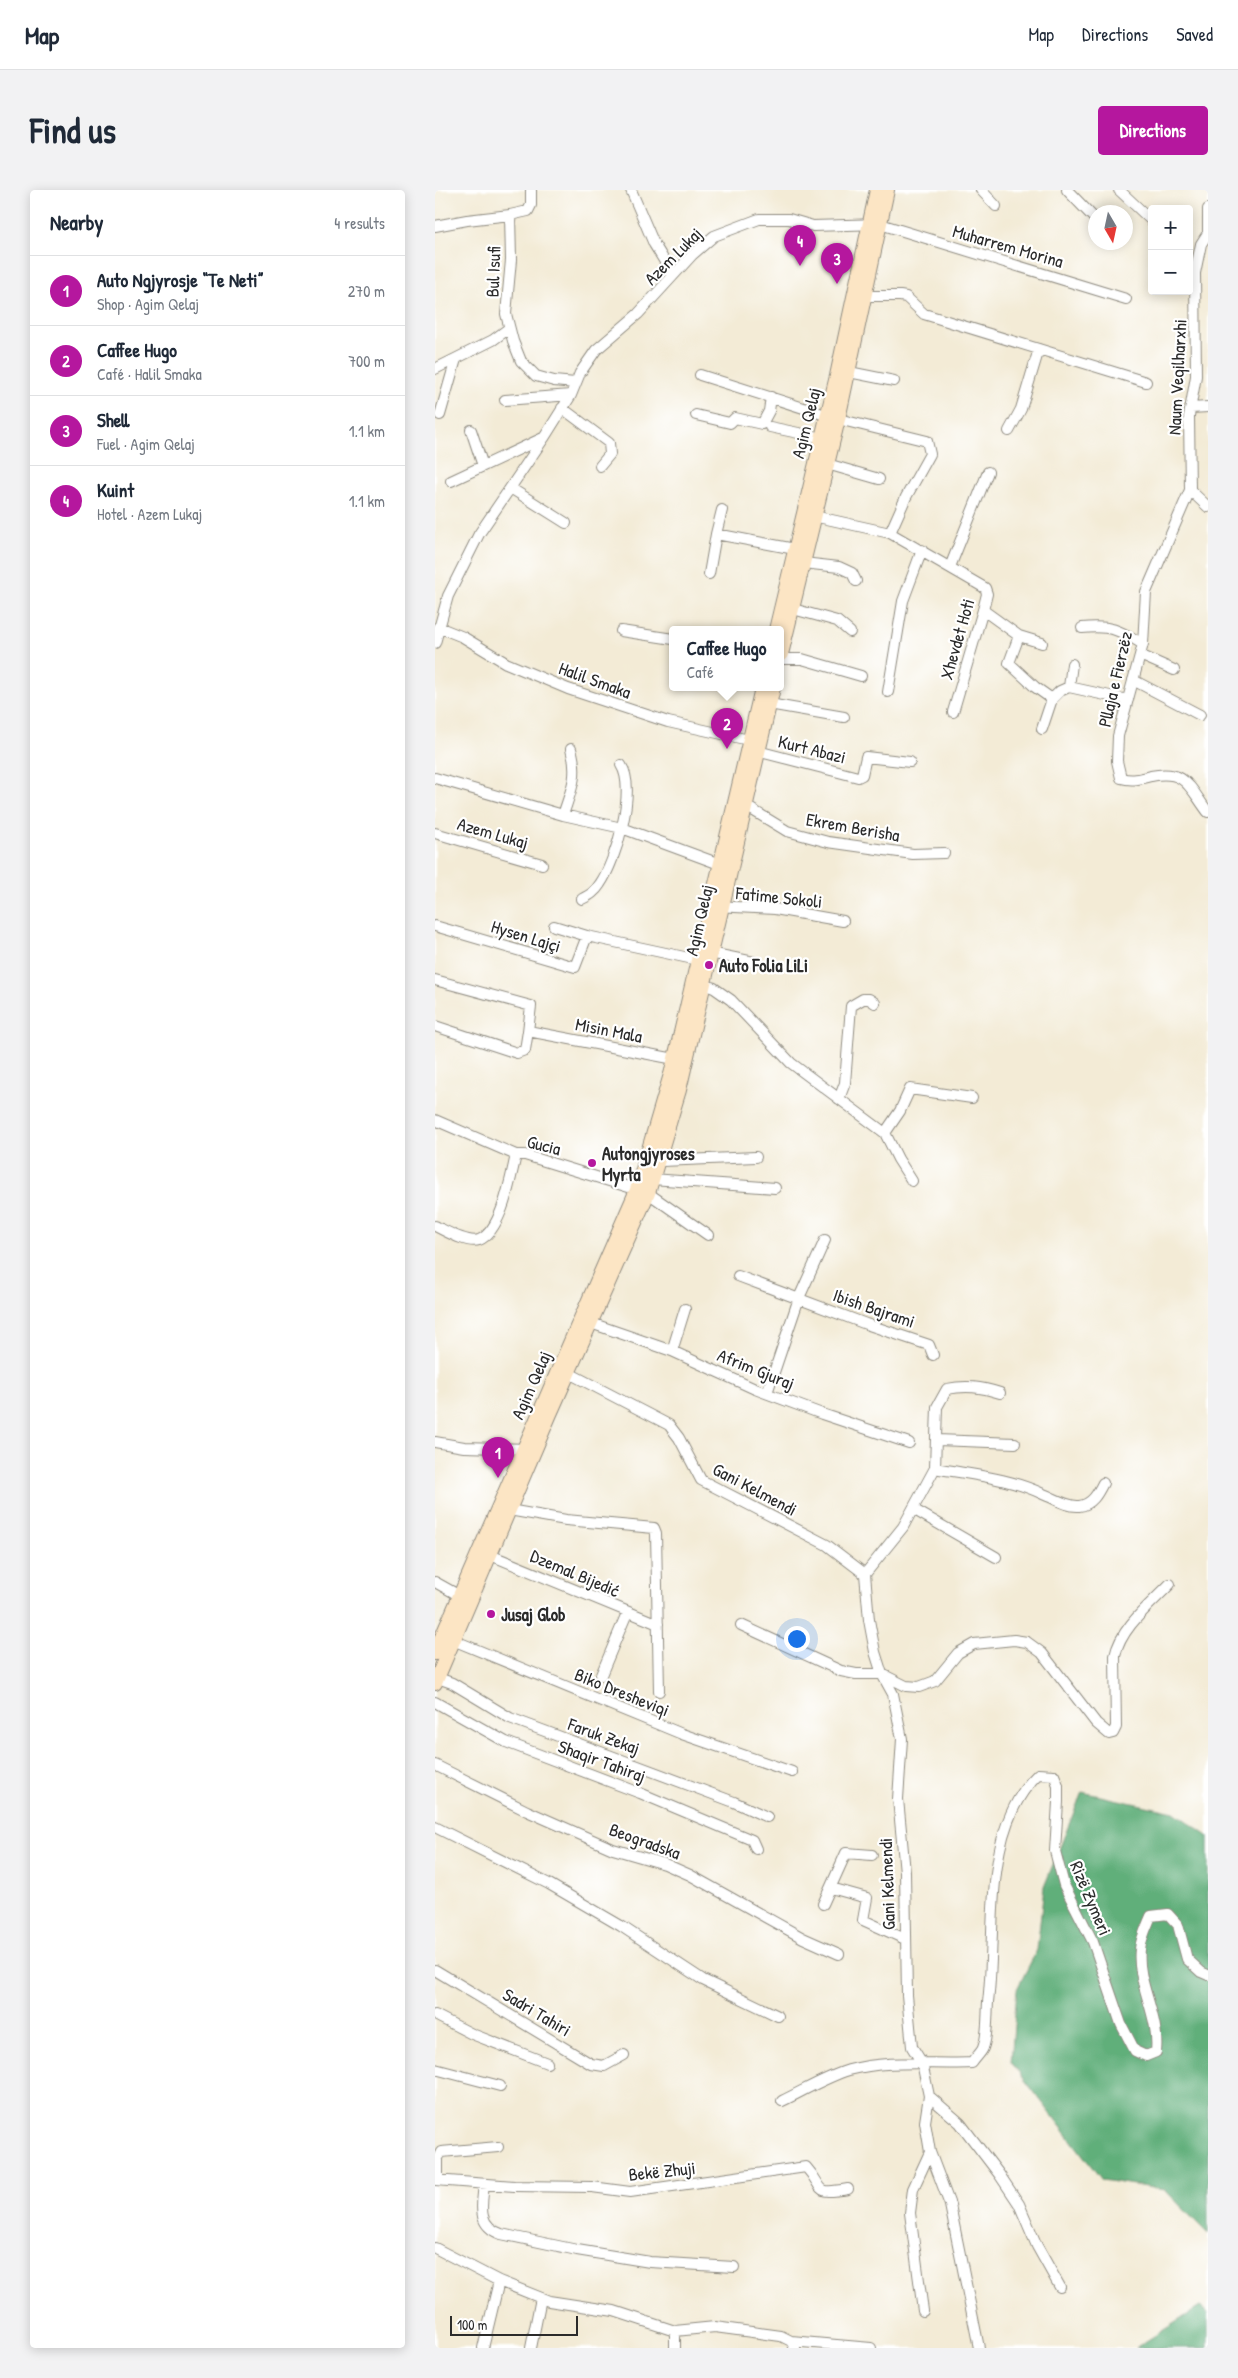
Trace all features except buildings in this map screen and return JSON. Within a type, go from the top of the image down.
[{"type":"main road","points":[[875,224],[877,190]]},
{"type":"main road","points":[[875,224],[887,190]]},
{"type":"main road","name":"Agim Qelaj","points":[[777,626],[795,549],[827,464],[833,417],[875,224]]},
{"type":"main road","name":"Agim Qelaj","points":[[840,387],[849,372],[859,296]]},
{"type":"main road","name":"Agim Qelaj","points":[[784,643],[803,563],[822,438],[833,417]]},
{"type":"main road","name":"Agim Qelaj","points":[[435,1653],[447,1638],[642,1192],[652,1159],[679,1090],[679,1060],[740,803],[761,691]]},
{"type":"main road","name":"Agim Qelaj","points":[[752,747],[772,691]]},
{"type":"main road","name":"Agim Qelaj","points":[[642,1192],[652,1179],[652,1159]]},
{"type":"main road","name":"Agim Qelaj","points":[[436,1679],[460,1596],[509,1510],[529,1449]]},
{"type":"street","points":[[435,226],[528,211],[531,205],[531,190]]},
{"type":"street","points":[[631,190],[654,244],[673,275]]},
{"type":"street","points":[[981,190],[996,206]]},
{"type":"street","points":[[1067,190],[1088,212]]},
{"type":"street","points":[[1119,190],[1148,217]]},
{"type":"street","name":"Naum Veqilharxhi","points":[[1190,490],[1191,408],[1196,376],[1195,273],[1201,244],[1208,233],[1208,209]]},
{"type":"street","name":"Bul Isufi","points":[[509,215],[511,260],[506,314],[508,328],[521,361],[529,370],[545,379],[575,384]]},
{"type":"street","name":"Azem Lukaj","points":[[435,642],[448,596],[479,534],[544,438],[596,350],[638,314],[673,275],[714,236],[759,219],[789,219],[813,226],[875,224]]},
{"type":"street","name":"Muharrem Morina","points":[[875,224],[1126,299]]},
{"type":"street","points":[[859,296],[888,295],[906,298],[924,314],[1146,382]]},
{"type":"street","points":[[435,369],[493,340],[508,328]]},
{"type":"street","points":[[1009,431],[1021,409],[1039,349]]},
{"type":"street","points":[[440,414],[456,360]]},
{"type":"street","points":[[849,372],[894,382]]},
{"type":"street","points":[[701,376],[833,417],[927,441],[930,454],[906,497],[891,533]]},
{"type":"street","points":[[505,400],[571,395]]},
{"type":"street","points":[[696,415],[725,422],[731,422],[735,418],[762,424],[769,411],[771,397]]},
{"type":"street","points":[[1191,408],[1208,407]]},
{"type":"street","points":[[562,408],[609,443],[610,454],[600,466]]},
{"type":"street","points":[[770,427],[822,438]]},
{"type":"street","points":[[471,430],[483,466]]},
{"type":"street","points":[[451,481],[544,438]]},
{"type":"street","points":[[827,464],[879,479]]},
{"type":"street","points":[[950,567],[988,472]]},
{"type":"street","points":[[511,489],[566,522]]},
{"type":"street","points":[[1190,490],[1208,507]]},
{"type":"street","name":"Pllaja e Fierzëz","points":[[1190,490],[1146,592],[1143,644],[1118,736],[1117,761],[1121,778],[1132,780],[1169,773],[1181,777],[1208,812]]},
{"type":"street","points":[[709,574],[722,510]]},
{"type":"street","name":"Xhevdet Hoti","points":[[809,515],[891,533],[985,588],[987,594],[983,610],[953,712]]},
{"type":"street","points":[[716,534],[795,549]]},
{"type":"street","points":[[888,692],[903,601],[922,550]]},
{"type":"street","points":[[803,563],[839,568],[852,574],[856,581]]},
{"type":"street","points":[[793,609],[837,621],[850,632]]},
{"type":"street","points":[[983,610],[1019,636],[1042,643]]},
{"type":"street","points":[[1082,628],[1102,626],[1118,629],[1143,644]]},
{"type":"street","name":"Halil Smaka","points":[[438,627],[463,637],[506,663],[568,689],[667,722],[752,747]]},
{"type":"street","points":[[621,631],[669,638]]},
{"type":"street","points":[[1019,636],[1009,663],[1035,687],[1052,699]]},
{"type":"street","points":[[1140,655],[1174,670]]},
{"type":"street","points":[[784,659],[802,659],[861,676]]},
{"type":"street","points":[[1069,687],[1072,664]]},
{"type":"street","points":[[1133,680],[1200,715]]},
{"type":"street","points":[[1042,729],[1052,699],[1060,691],[1069,687],[1128,700]]},
{"type":"street","points":[[769,704],[844,717]]},
{"type":"street","name":"Kurt Abazi","points":[[752,747],[858,777],[861,775],[866,757],[910,762]]},
{"type":"street","points":[[563,815],[575,780],[576,766],[571,749]]},
{"type":"street","points":[[582,900],[593,893],[601,884],[622,828],[627,795],[625,771],[621,765]]},
{"type":"street","points":[[435,778],[563,815],[622,828],[725,866]]},
{"type":"street","name":"Ekrem Berisha","points":[[740,803],[782,829],[828,842],[913,854],[944,854]]},
{"type":"street","name":"Azem Lukaj","points":[[435,833],[541,864]]},
{"type":"street","name":"Fatime Sokoli","points":[[716,906],[775,909],[843,921]]},
{"type":"street","name":"Hysen Lajçi","points":[[435,926],[575,967],[587,936]]},
{"type":"street","name":"Hysen Lajçi","points":[[554,926],[587,936],[704,957],[754,962]]},
{"type":"street","points":[[435,980],[531,1006],[525,1050],[517,1054],[435,1026]]},
{"type":"street","points":[[698,983],[714,988],[731,1000],[791,1063],[885,1133],[912,1182]]},
{"type":"street","points":[[839,1099],[845,1084],[851,1006],[863,999],[869,999],[875,1003]]},
{"type":"street","name":"Misin Mala","points":[[528,1031],[679,1060]]},
{"type":"street","points":[[885,1133],[900,1111],[910,1089],[972,1098]]},
{"type":"street","name":"Gucia","points":[[435,1120],[516,1155],[525,1155],[642,1192]]},
{"type":"street","points":[[435,1226],[469,1240],[479,1240],[489,1233],[500,1212],[516,1155]]},
{"type":"street","points":[[652,1159],[756,1157]]},
{"type":"street","points":[[652,1179],[775,1188]]},
{"type":"street","points":[[642,1192],[708,1235]]},
{"type":"street","points":[[767,1393],[799,1298],[825,1240]]},
{"type":"street","name":"Ibish Bajrami","points":[[738,1276],[929,1345],[933,1355]]},
{"type":"street","points":[[672,1351],[685,1309]]},
{"type":"street","name":"Afrim Gjuraj","points":[[586,1321],[672,1351],[767,1393],[822,1414],[909,1443]]},
{"type":"street","name":"Gani Kelmendi","points":[[564,1370],[669,1425],[679,1438],[701,1480],[827,1545],[865,1574],[869,1620],[882,1674],[893,1694],[902,1739],[898,1799],[905,1872],[907,1995],[912,2047],[922,2063],[929,2096],[925,2122],[930,2152],[950,2205],[979,2348]]},
{"type":"street","points":[[865,1574],[903,1528],[935,1468],[937,1407],[947,1389],[963,1386],[982,1388],[999,1393]]},
{"type":"street","points":[[937,1440],[1015,1443]]},
{"type":"street","points":[[435,1442],[464,1447],[529,1449]]},
{"type":"street","points":[[935,1468],[1023,1485],[1066,1504],[1079,1506],[1088,1503],[1095,1497],[1103,1483]]},
{"type":"street","points":[[913,1509],[996,1557]]},
{"type":"street","points":[[509,1510],[517,1513],[567,1520],[654,1528],[656,1533],[659,1691]]},
{"type":"street","name":"Dzemal Bijedić","points":[[485,1553],[627,1613],[658,1624]]},
{"type":"street","points":[[435,1582],[460,1596]]},
{"type":"street","points":[[741,1624],[841,1671],[856,1674],[882,1674],[906,1686],[919,1687],[935,1681],[958,1653],[974,1644],[1014,1640],[1027,1642],[1042,1654],[1096,1723],[1109,1734],[1113,1733],[1116,1727],[1115,1656],[1117,1646],[1124,1634],[1170,1584]]},
{"type":"street","points":[[601,1675],[627,1613]]},
{"type":"street","name":"Biko Dresheviqi","points":[[447,1638],[681,1734],[792,1772]]},
{"type":"street","name":"Faruk Zekaj","points":[[436,1679],[452,1683],[510,1718],[525,1721],[537,1728],[767,1816]]},
{"type":"street","name":"Shaqir Tahiraj","points":[[435,1702],[506,1742],[640,1792],[753,1840],[756,1849]]},
{"type":"street","name":"Beogradska","points":[[435,1765],[527,1811],[613,1849],[665,1864],[803,1938],[839,1954]]},
{"type":"street","name":"Rizë Zymeri","points":[[922,2063],[941,2065],[972,2063],[983,2047],[990,1990],[994,1899],[1004,1828],[1024,1788],[1038,1774],[1054,1774],[1058,1802],[1055,1851],[1064,1885],[1093,1942],[1121,2024],[1135,2052],[1146,2056],[1156,2052],[1157,2030],[1143,1977],[1140,1949],[1151,1916],[1168,1914],[1179,1925],[1187,1959],[1201,1972],[1208,1975]]},
{"type":"street","points":[[435,1827],[549,1884],[621,1926],[703,1980],[778,2016]]},
{"type":"street","points":[[823,1904],[846,1853],[872,1855]]},
{"type":"street","points":[[831,1888],[867,1898],[863,1920],[905,1939]]},
{"type":"street","name":"Sadri Tahiri","points":[[435,1970],[591,2064],[604,2066],[624,2055]]},
{"type":"street","points":[[435,2015],[471,2034],[547,2063]]},
{"type":"street","points":[[781,2101],[847,2071],[888,2064],[922,2063]]},
{"type":"street","points":[[435,2069],[501,2086]]},
{"type":"street","points":[[929,2096],[960,2123],[999,2174],[1019,2204],[1037,2246],[1059,2287]]},
{"type":"street","points":[[437,2180],[438,2158],[441,2152],[498,2147]]},
{"type":"street","points":[[923,2311],[910,2213],[913,2189],[930,2152]]},
{"type":"street","name":"Bekë Zhuji","points":[[437,2180],[484,2184],[591,2187],[630,2192],[806,2167],[822,2190],[828,2192],[848,2189]]},
{"type":"street","points":[[484,2184],[483,2221],[491,2230],[501,2234],[577,2250],[650,2262],[735,2267]]},
{"type":"street","points":[[435,2250],[499,2281],[541,2298],[614,2311],[675,2331],[715,2327],[781,2336],[793,2344],[871,2348]]},
{"type":"street","points":[[483,2348],[499,2281]]},
{"type":"street","points":[[531,2348],[541,2298]]},
{"type":"street","points":[[675,2331],[675,2348]]},
{"type":"green space","points":[[1082,1792],[1174,1812],[1208,1836],[1208,2234],[1165,2190],[1102,2180],[1011,2062],[1017,1989],[1037,1950],[1044,1887]]},
{"type":"green space","points":[[1200,2307],[1208,2313],[1208,2348],[1135,2348]]},
{"type":"place","name":"Kuint","points":[[800,266]]},
{"type":"place","name":"Shell","points":[[837,284]]},
{"type":"place","name":"Caffee Hugo","points":[[727,749]]},
{"type":"place","name":"Auto Folia LiLi","points":[[709,965]]},
{"type":"place","name":"Autongjyroses Myrta","points":[[592,1163]]},
{"type":"place","name":"Auto Ngjyrosje “Te Neti”","points":[[498,1478]]},
{"type":"place","name":"Jusaj Glob","points":[[491,1614]]}]
